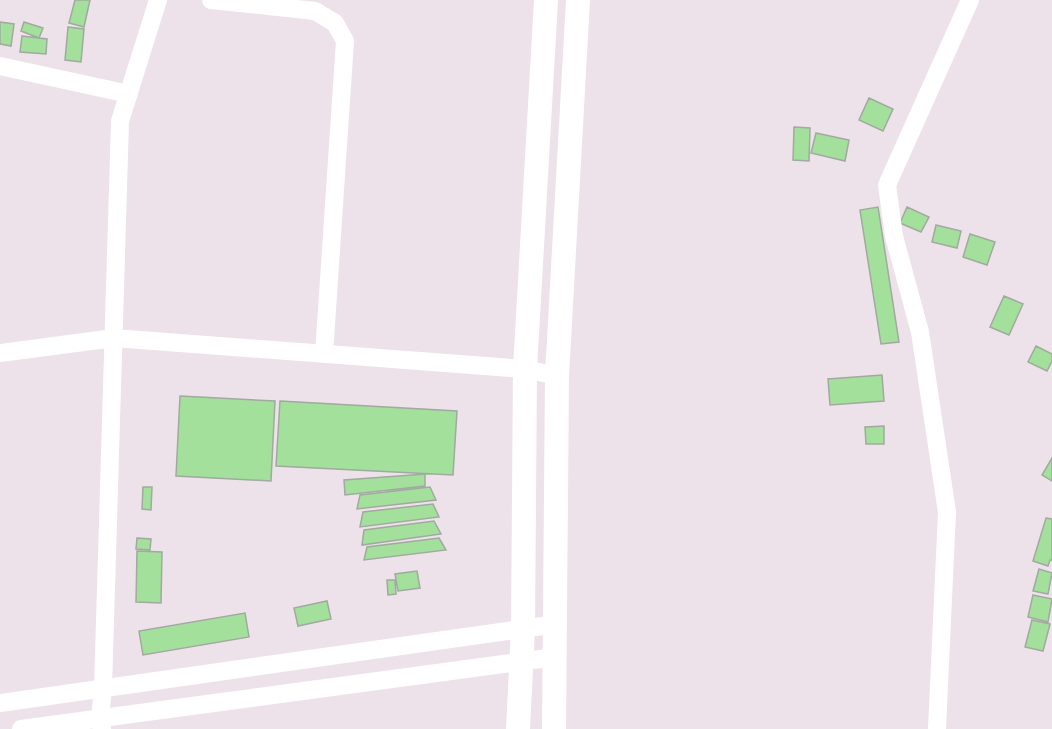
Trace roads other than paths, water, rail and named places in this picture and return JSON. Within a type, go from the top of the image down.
[{"type":"street","points":[[101,724],[120,121],[158,0]]},
{"type":"street","points":[[211,0],[315,11],[335,23],[345,41],[324,354]]},
{"type":"street","points":[[518,729],[523,628],[525,369],[546,0]]},
{"type":"street","points":[[554,729],[557,376],[578,0]]},
{"type":"street","points":[[937,729],[947,512],[920,332],[894,236],[887,185],[970,0]]},
{"type":"street","points":[[0,66],[129,94]]},
{"type":"street","points":[[0,353],[114,338],[525,369],[557,376]]},
{"type":"street","points":[[0,703],[555,624]]},
{"type":"street","points":[[21,729],[101,724],[522,660],[555,657]]}]
